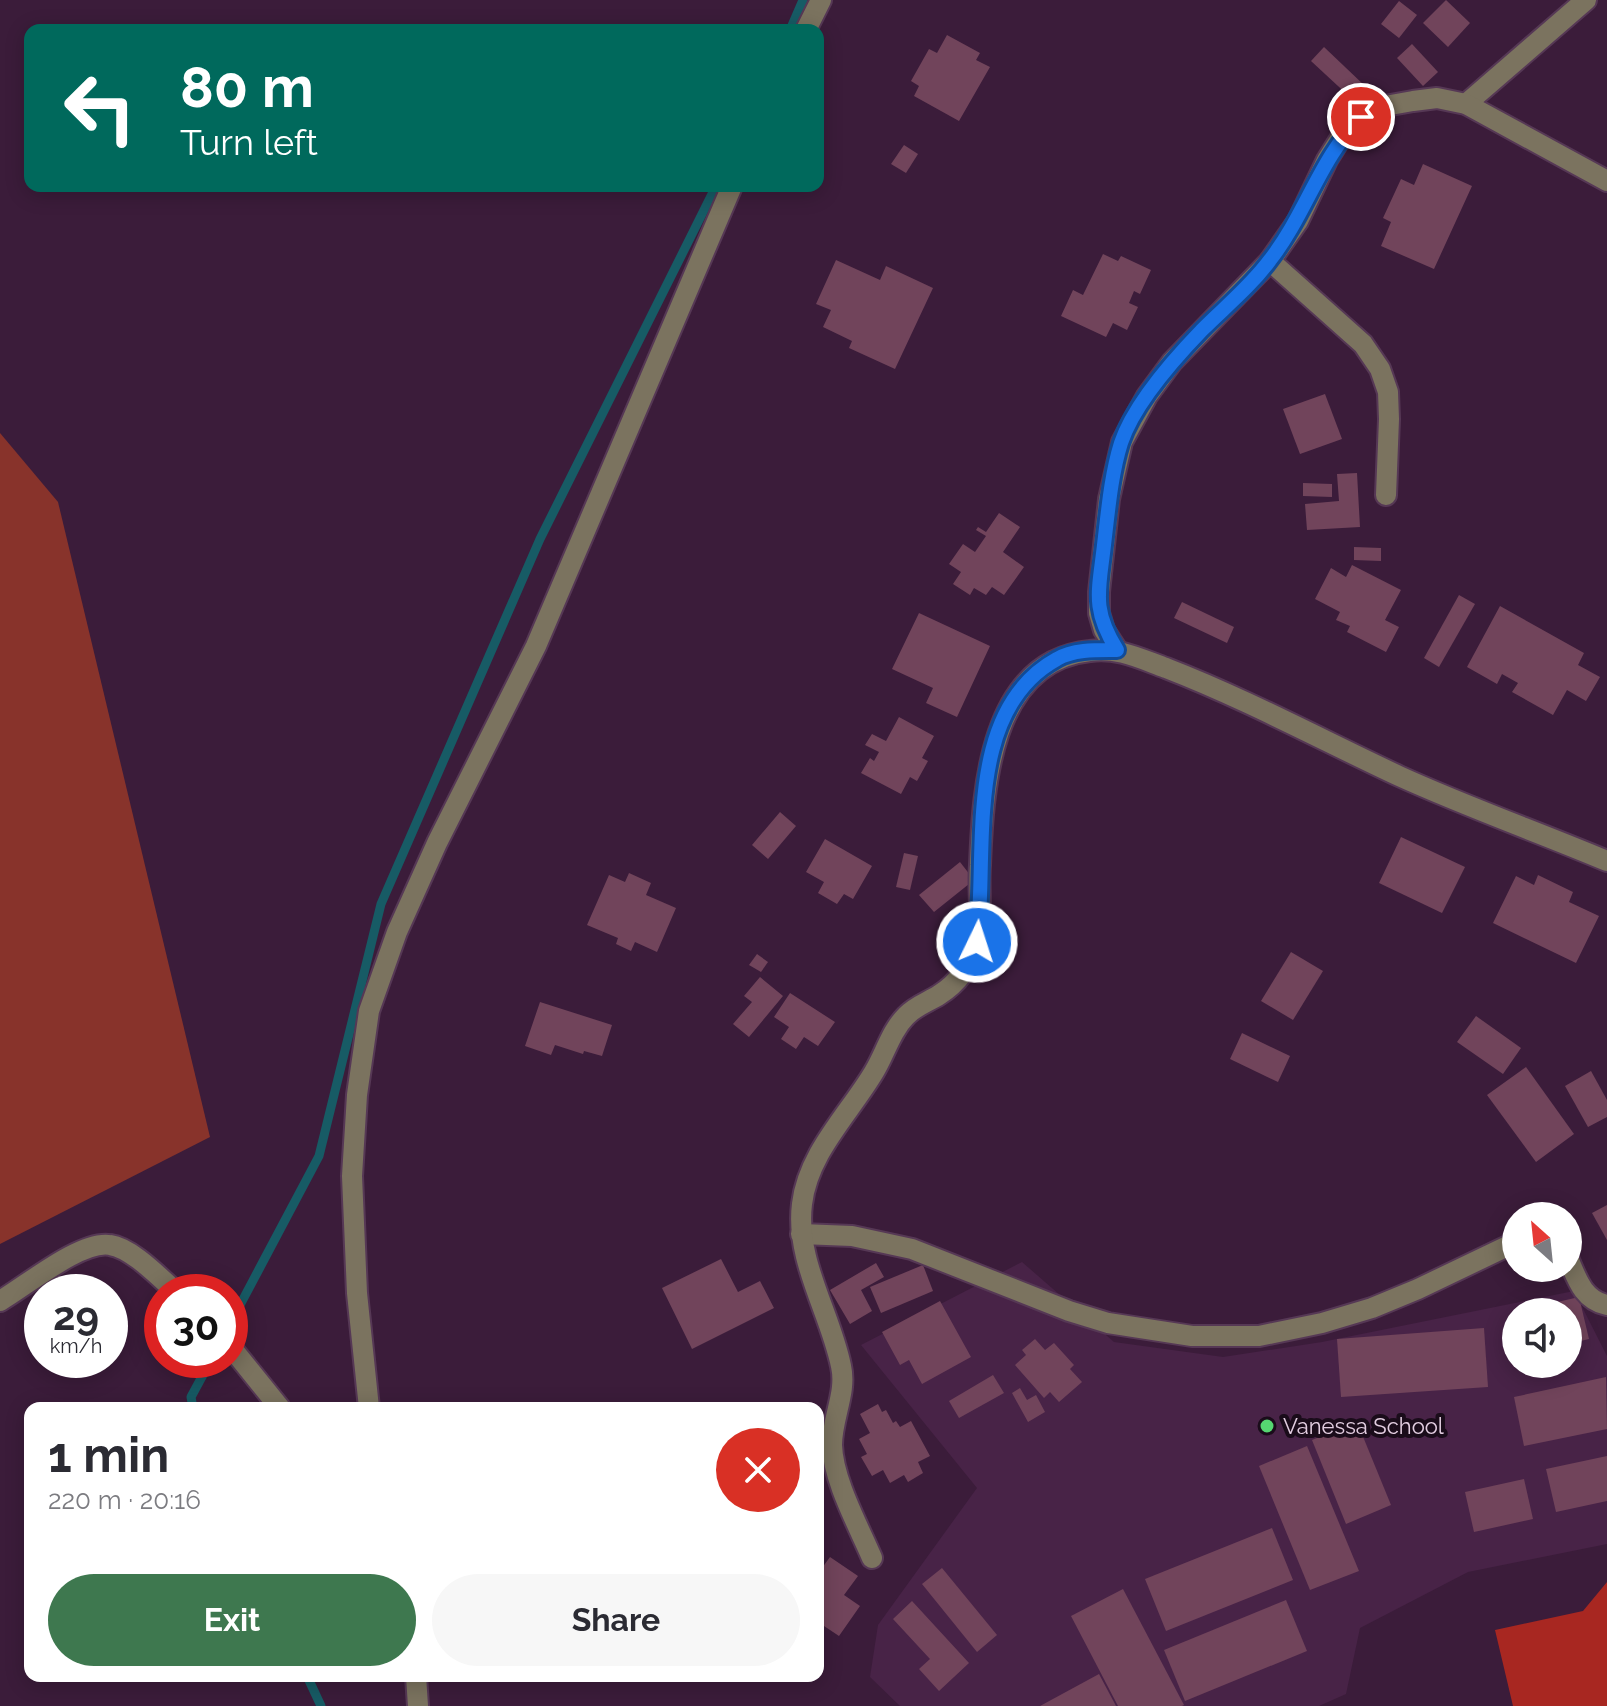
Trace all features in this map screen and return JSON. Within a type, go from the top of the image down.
[{"type":"street","points":[[809,24],[821,0]]},
{"type":"street","points":[[1466,104],[1586,0]]},
{"type":"street","points":[[1117,650],[1104,630],[1099,613],[1099,592],[1109,499],[1122,442],[1147,396],[1172,362],[1270,261],[1298,221],[1342,136],[1361,117],[1385,106],[1437,98],[1466,104],[1607,181]]},
{"type":"street","points":[[368,1402],[357,1293],[352,1176],[357,1095],[369,1011],[397,932],[437,843],[536,646],[729,192]]},
{"type":"street","points":[[1270,261],[1363,344],[1380,369],[1388,392],[1386,495]]},
{"type":"street","points":[[872,1558],[838,1474],[832,1445],[842,1399],[843,1372],[801,1234],[801,1206],[806,1177],[823,1146],[858,1099],[897,1027],[918,1005],[939,995],[957,981],[969,965],[980,920],[984,802],[993,744],[1010,704],[1035,675],[1058,658],[1088,651],[1117,650],[1234,697],[1403,778],[1607,861]]},
{"type":"street","points":[[801,1234],[852,1236],[912,1249],[1069,1311],[1108,1323],[1192,1336],[1259,1336],[1359,1312],[1418,1289],[1502,1249]]},
{"type":"street","points":[[0,1301],[90,1247],[109,1244],[125,1250],[154,1274]]},
{"type":"street","points":[[1579,1282],[1585,1294],[1596,1303],[1607,1305]]},
{"type":"street","points":[[248,1368],[275,1402]]},
{"type":"street","points":[[416,1682],[418,1706]]},
{"type":"shaded area","points":[[0,433],[58,502],[210,1137],[0,1244]]},
{"type":"shaded area","name":"Vanessa School","points":[[1022,1262],[1114,1342],[1223,1357],[1322,1342],[1502,1306],[1502,1378],[1582,1378],[1582,1307],[1607,1356],[1607,1544],[1468,1572],[1360,1628],[1346,1694],[1319,1706],[900,1706],[870,1677],[878,1625],[977,1488],[861,1345]]},
{"type":"shaded area","name":"Vanessa School","points":[[1574,1291],[1578,1298],[1539,1298]]},
{"type":"shaded area","points":[[1607,1582],[1607,1706],[1513,1706],[1495,1630],[1583,1611]]},
{"type":"building","points":[[1446,0],[1470,23],[1448,47],[1423,23]]},
{"type":"building","points":[[1399,1],[1417,15],[1399,38],[1381,24]]},
{"type":"building","points":[[947,35],[980,53],[976,60],[990,67],[959,121],[914,96],[919,86],[911,81],[929,49],[937,53]]},
{"type":"building","points":[[1412,44],[1438,72],[1423,86],[1397,58]]},
{"type":"building","points":[[1324,47],[1365,86],[1352,99],[1311,61]]},
{"type":"building","points":[[904,145],[918,154],[906,173],[891,164]]},
{"type":"building","points":[[1423,164],[1472,186],[1434,269],[1381,246],[1391,222],[1383,218],[1401,179],[1414,185]]},
{"type":"building","points":[[1103,254],[1118,261],[1121,256],[1151,270],[1140,294],[1134,291],[1129,303],[1138,307],[1127,330],[1113,323],[1106,337],[1061,316],[1073,290],[1083,295]]},
{"type":"building","points":[[836,260],[880,280],[886,266],[933,288],[895,369],[849,348],[852,341],[823,327],[831,310],[816,304]]},
{"type":"building","points":[[1325,394],[1342,439],[1300,454],[1283,409]]},
{"type":"building","points":[[1357,473],[1360,527],[1307,530],[1305,504],[1339,501],[1337,474]]},
{"type":"building","points":[[1303,483],[1332,484],[1332,497],[1303,496]]},
{"type":"building","points":[[999,513],[1020,527],[1003,552],[1024,567],[1004,595],[992,587],[986,595],[974,588],[970,595],[953,584],[961,572],[949,564],[963,544],[975,552],[986,536],[976,530],[978,527],[986,532]]},
{"type":"building","points":[[1354,547],[1381,548],[1381,561],[1354,560]]},
{"type":"building","points":[[1352,565],[1401,590],[1385,620],[1399,627],[1386,652],[1347,632],[1350,626],[1336,620],[1340,612],[1315,599],[1331,568],[1346,577]]},
{"type":"building","points":[[1459,595],[1475,604],[1439,667],[1424,658]]},
{"type":"building","points":[[1182,602],[1234,627],[1227,643],[1174,618]]},
{"type":"building","points":[[1500,606],[1584,653],[1578,665],[1600,677],[1586,701],[1567,690],[1553,715],[1512,692],[1518,683],[1502,674],[1497,684],[1467,667]]},
{"type":"building","points":[[919,613],[990,646],[957,717],[926,703],[933,688],[892,669]]},
{"type":"building","points":[[899,717],[934,736],[922,758],[928,761],[917,781],[910,777],[901,794],[861,773],[870,758],[874,761],[879,752],[865,745],[872,734],[886,741]]},
{"type":"building","points":[[780,812],[796,826],[768,859],[752,845]]},
{"type":"building","points":[[1401,837],[1465,867],[1442,913],[1379,883]]},
{"type":"building","points":[[825,839],[872,866],[853,899],[844,894],[837,904],[818,893],[824,882],[806,872]]},
{"type":"building","points":[[904,853],[918,856],[910,890],[896,887]]},
{"type":"building","points":[[960,862],[974,880],[934,912],[919,895]]},
{"type":"building","points":[[629,873],[651,883],[646,895],[676,908],[657,952],[635,942],[631,951],[616,944],[618,938],[587,925],[609,875],[625,882]]},
{"type":"building","points":[[1538,875],[1573,892],[1569,902],[1599,916],[1576,963],[1493,923],[1516,876],[1534,885]]},
{"type":"building","points":[[1291,952],[1323,971],[1293,1020],[1261,1001]]},
{"type":"building","points":[[757,954],[768,962],[761,972],[749,965]]},
{"type":"building","points":[[760,977],[783,996],[749,1037],[733,1024],[752,1002],[744,996]]},
{"type":"building","points":[[790,993],[835,1022],[818,1046],[804,1037],[796,1049],[781,1039],[789,1027],[774,1017]]},
{"type":"building","points":[[540,1002],[612,1025],[602,1056],[555,1045],[551,1055],[525,1046]]},
{"type":"building","points":[[1476,1016],[1521,1048],[1503,1074],[1457,1042]]},
{"type":"building","points":[[1242,1033],[1290,1056],[1278,1082],[1230,1059]]},
{"type":"building","points":[[1526,1067],[1574,1134],[1536,1162],[1487,1095]]},
{"type":"building","points":[[1591,1071],[1607,1100],[1607,1117],[1588,1127],[1565,1086]]},
{"type":"building","points":[[1607,1205],[1607,1240],[1592,1213]]},
{"type":"building","points":[[721,1259],[738,1292],[760,1281],[774,1308],[692,1349],[662,1288]]},
{"type":"building","points":[[876,1263],[884,1277],[861,1290],[872,1311],[850,1324],[830,1290]]},
{"type":"building","points":[[923,1265],[933,1291],[881,1313],[870,1287]]},
{"type":"building","points":[[940,1301],[971,1357],[922,1384],[909,1360],[900,1365],[882,1332]]},
{"type":"building","points":[[1582,1310],[1589,1339],[1582,1341]]},
{"type":"building","points":[[1484,1328],[1488,1387],[1341,1397],[1337,1339]]},
{"type":"building","points":[[1035,1339],[1045,1350],[1054,1343],[1074,1365],[1070,1369],[1082,1382],[1059,1402],[1050,1392],[1044,1398],[1015,1365],[1026,1355],[1022,1350]]},
{"type":"building","points":[[993,1375],[1004,1393],[959,1418],[949,1401]]},
{"type":"building","points":[[1606,1377],[1607,1429],[1524,1446],[1514,1397]]},
{"type":"building","points":[[1020,1388],[1027,1400],[1036,1395],[1045,1412],[1028,1422],[1012,1393]]},
{"type":"building","points":[[878,1404],[882,1412],[886,1410],[893,1423],[896,1421],[900,1427],[911,1421],[930,1456],[918,1462],[923,1473],[908,1482],[904,1475],[890,1483],[883,1470],[872,1476],[861,1457],[867,1454],[859,1439],[870,1433],[860,1414]]},
{"type":"building","points":[[1357,1422],[1391,1505],[1346,1524],[1312,1440]]},
{"type":"building","points":[[1307,1446],[1359,1571],[1310,1590],[1259,1466]]},
{"type":"building","points":[[1607,1456],[1607,1501],[1556,1512],[1546,1469]]},
{"type":"building","points":[[1524,1479],[1533,1519],[1474,1532],[1465,1492]]},
{"type":"building","points":[[1272,1528],[1293,1580],[1166,1631],[1145,1579]]},
{"type":"building","points":[[830,1557],[858,1576],[844,1595],[860,1606],[839,1636],[824,1626],[824,1565]]},
{"type":"building","points":[[942,1568],[997,1635],[977,1652],[922,1584]]},
{"type":"building","points":[[1123,1589],[1184,1705],[1118,1706],[1071,1616]]},
{"type":"building","points":[[1286,1600],[1307,1651],[1185,1701],[1164,1650]]},
{"type":"building","points":[[912,1601],[969,1663],[939,1691],[919,1669],[930,1659],[893,1619]]},
{"type":"building","points":[[1099,1674],[1116,1706],[1040,1706]]},
{"type":"waterway","points":[[793,24],[803,0]]},
{"type":"waterway","points":[[248,1290],[319,1156],[381,904],[540,539],[713,192]]},
{"type":"waterway","points":[[192,1402],[191,1397],[201,1378]]},
{"type":"waterway","points":[[310,1682],[321,1706]]},
{"type":"place","name":"Vanessa School","points":[[1267,1426]]},
{"type":"route","points":[[977,942],[984,802],[993,744],[1010,704],[1035,675],[1058,658],[1088,651],[1117,650],[1104,630],[1099,613],[1099,592],[1109,499],[1122,442],[1147,396],[1172,362],[1270,261],[1298,221],[1342,136],[1361,117]]}]
